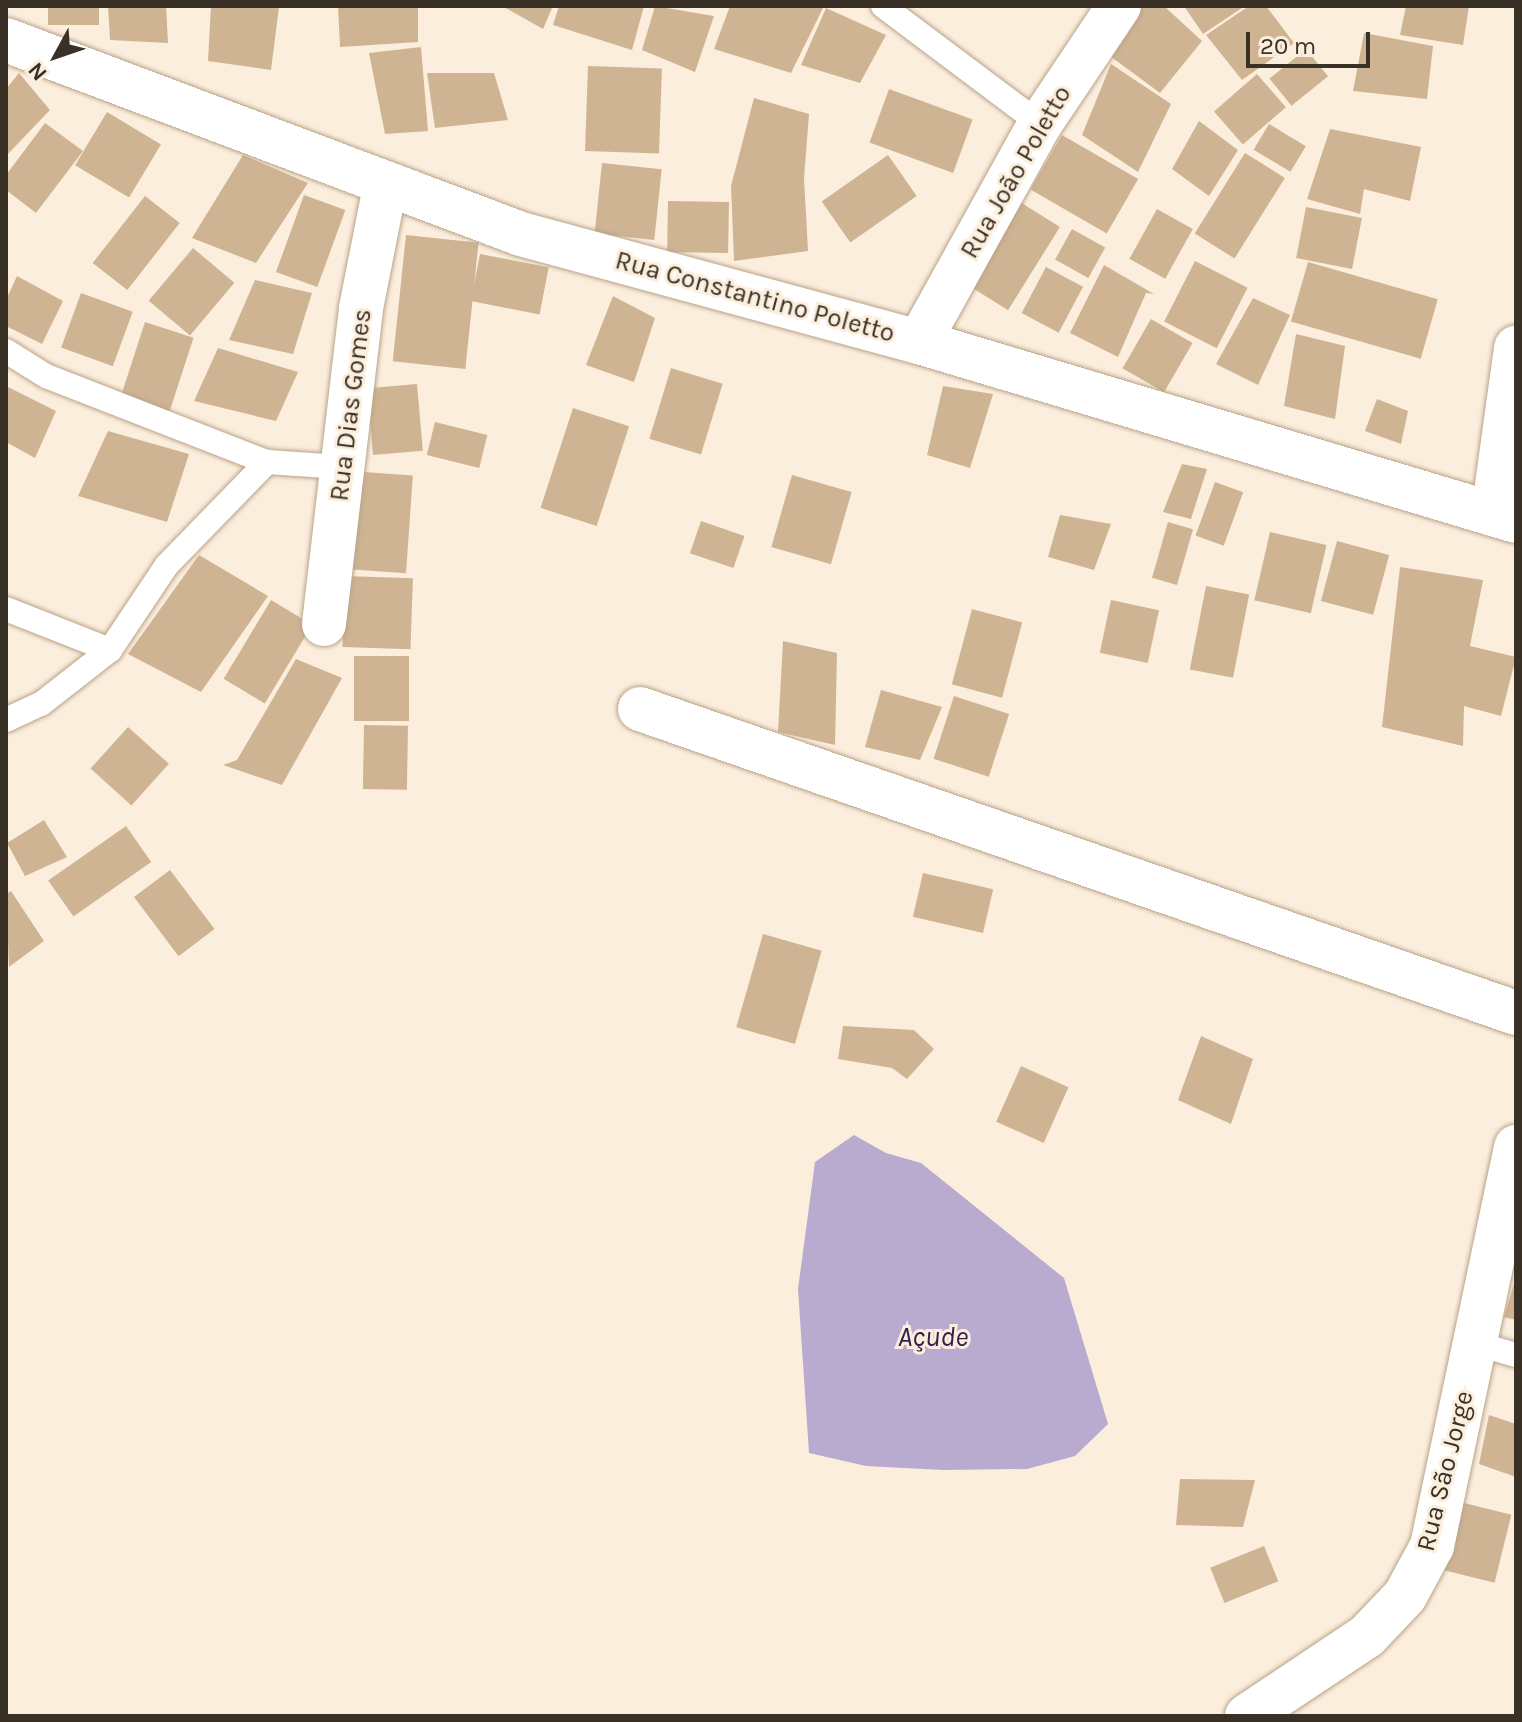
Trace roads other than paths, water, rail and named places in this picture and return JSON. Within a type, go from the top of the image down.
[{"type":"street","name":"Rua João Poletto","points":[[919,342],[1040,124],[1119,6]]},
{"type":"street","name":"Rua Constantino Poletto","points":[[6,40],[385,187],[521,234],[919,342],[1505,518]]},
{"type":"street","name":"Rua Dias Gomes","points":[[324,624],[361,308],[385,187]]},
{"type":"street","points":[[1505,518],[1516,348]]},
{"type":"street","points":[[640,709],[1516,1013]]},
{"type":"street","name":"Rua São Jorge","points":[[1247,1716],[1367,1636],[1405,1596],[1432,1546],[1516,1147]]},
{"type":"lane","points":[[883,6],[1040,124]]},
{"type":"lane","points":[[6,351],[46,376],[267,462],[341,467]]},
{"type":"lane","points":[[6,720],[41,704],[110,650],[167,565],[267,462]]},
{"type":"lane","points":[[6,609],[110,650]]},
{"type":"lane","points":[[1474,1343],[1516,1355]]},
{"type":"water","name":"Açude","points":[[854,1135],[886,1153],[921,1163],[1064,1278],[1108,1424],[1075,1456],[1027,1469],[943,1470],[866,1466],[809,1453],[798,1289],[815,1162]]}]
